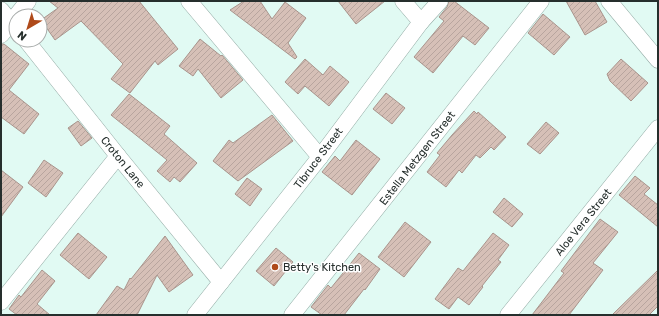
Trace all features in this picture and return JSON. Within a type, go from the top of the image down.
[{"type":"street","points":[[189,1],[320,157]]},
{"type":"street","points":[[403,1],[421,22]]},
{"type":"street","name":"Tibruce Street","points":[[195,315],[320,157],[421,22],[440,1]]},
{"type":"street","name":"Estella Metzgen Street","points":[[292,315],[542,1]]},
{"type":"street","points":[[609,1],[658,60]]},
{"type":"street","points":[[1,35],[8,22]]},
{"type":"street","name":"Croton Lane","points":[[32,48],[221,282]]},
{"type":"street","name":"Aloe Vera Street","points":[[508,315],[658,128]]},
{"type":"street","points":[[1,302],[118,156]]},
{"type":"building","points":[[49,1],[139,1],[178,49],[158,65],[155,61],[130,93],[111,79],[123,64],[81,21],[55,40],[48,30],[48,15],[58,8]]},
{"type":"building","points":[[244,1],[260,1],[272,19],[285,2],[306,18],[288,43],[297,57],[295,59],[230,10]]},
{"type":"building","points":[[338,1],[385,1],[356,24]]},
{"type":"building","points":[[449,1],[454,1],[489,28],[475,45],[463,36],[433,73],[414,57],[444,21],[439,17],[447,7]]},
{"type":"building","points":[[566,1],[595,1],[607,22],[585,35]]},
{"type":"building","points":[[543,14],[570,37],[554,55],[528,33]]},
{"type":"building","points":[[200,39],[221,56],[222,55],[243,80],[221,98],[198,69],[193,76],[179,66]]},
{"type":"building","points":[[1,44],[4,44],[29,64],[9,90],[39,114],[24,134],[1,117]]},
{"type":"building","points":[[305,59],[323,75],[330,66],[349,82],[329,106],[305,86],[298,94],[285,82]]},
{"type":"building","points":[[621,59],[648,83],[631,101],[610,81],[607,74]]},
{"type":"building","points":[[386,93],[405,108],[392,124],[373,109]]},
{"type":"building","points":[[129,94],[170,126],[164,134],[197,163],[180,182],[174,177],[170,182],[157,171],[167,160],[111,115]]},
{"type":"building","points":[[474,111],[477,114],[478,112],[506,137],[494,150],[491,147],[480,158],[476,155],[462,173],[459,170],[446,187],[427,172],[440,155],[437,153]]},
{"type":"building","points":[[272,115],[293,141],[238,181],[213,161],[229,140],[233,143]]},
{"type":"building","points":[[78,121],[92,138],[81,146],[68,128]]},
{"type":"building","points":[[546,122],[559,133],[540,154],[527,144]]},
{"type":"building","points":[[356,140],[380,159],[352,195],[322,172],[335,156],[340,161]]},
{"type":"building","points":[[44,160],[63,173],[46,197],[28,183]]},
{"type":"building","points":[[1,170],[23,187],[1,217]]},
{"type":"building","points":[[635,176],[650,188],[644,194],[658,205],[658,227],[619,195]]},
{"type":"building","points":[[247,178],[262,189],[250,206],[235,194]]},
{"type":"building","points":[[504,198],[523,214],[512,227],[493,212]]},
{"type":"building","points":[[600,219],[618,232],[593,263],[603,270],[569,315],[532,315],[564,273],[561,271]]},
{"type":"building","points":[[405,222],[431,242],[404,277],[378,257]]},
{"type":"building","points":[[78,233],[107,257],[89,279],[60,255]]},
{"type":"building","points":[[493,233],[509,245],[498,260],[501,262],[469,305],[458,297],[449,309],[435,299],[458,268],[463,271]]},
{"type":"building","points":[[165,236],[193,275],[169,292],[157,275],[137,315],[96,315],[117,286],[124,290],[130,278],[131,279]]},
{"type":"building","name":"Betty's Kitchen","points":[[276,248],[293,262],[274,286],[256,271]]},
{"type":"building","points":[[359,253],[380,269],[344,315],[322,315],[311,307],[328,285],[331,288]]},
{"type":"building","points":[[42,270],[55,281],[37,304],[50,315],[17,315],[9,309],[19,295],[21,297]]},
{"type":"building","points":[[658,270],[658,306],[649,315],[612,315]]},
{"type":"place","name":"Betty's Kitchen","points":[[275,267]]}]
